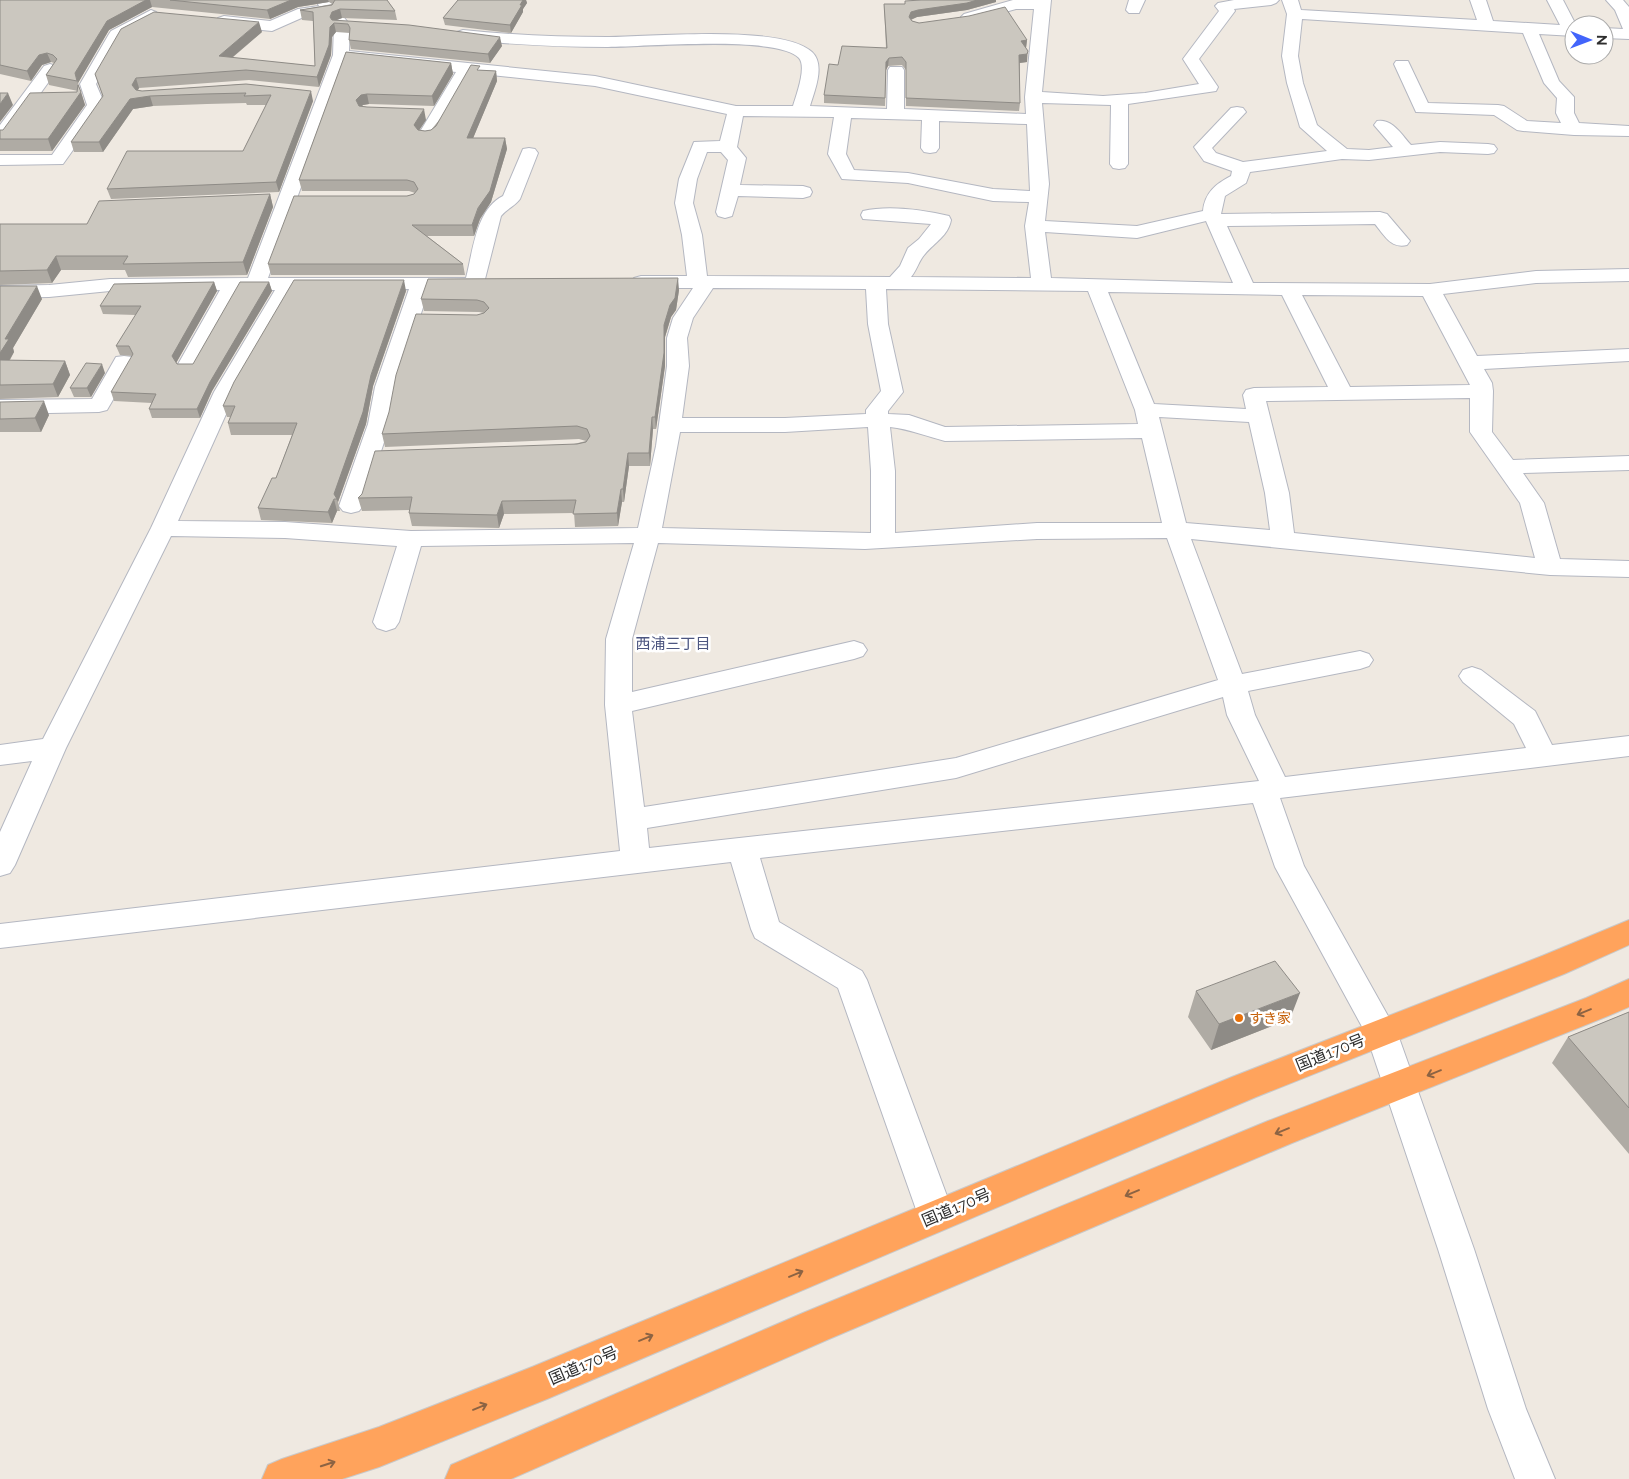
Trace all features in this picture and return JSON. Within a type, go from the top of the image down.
[{"type":"highway","name":"国道170号","points":[[282,1479],[378,1448],[533,1386],[1235,1090],[1553,965],[1629,932]]},
{"type":"highway","points":[[465,1479],[816,1326],[1280,1132],[1597,1007],[1629,992]]},
{"type":"street","points":[[1219,3],[1271,0]]},
{"type":"street","points":[[1478,0],[1487,26]]},
{"type":"street","points":[[1555,0],[1564,16]]},
{"type":"street","points":[[1614,0],[1622,8],[1620,32],[1629,51]]},
{"type":"street","points":[[953,20],[1015,4],[1043,2],[1034,97],[1034,119],[1040,184],[1035,226],[1042,284]]},
{"type":"street","points":[[1034,97],[1103,101],[1210,87],[1191,59],[1227,11],[1219,3]]},
{"type":"street","points":[[213,20],[272,26],[303,12],[326,5],[342,25],[341,55],[286,198],[256,283]]},
{"type":"street","points":[[1342,154],[1309,127],[1295,83],[1290,56],[1292,7],[1399,14],[1487,26],[1564,30]]},
{"type":"street","points":[[0,160],[56,160],[96,105],[88,84],[117,34],[153,14],[163,15]]},
{"type":"street","points":[[342,25],[362,26]]},
{"type":"street","points":[[1529,28],[1552,83],[1566,97],[1565,113],[1574,130]]},
{"type":"street","points":[[450,33],[508,40],[611,42],[730,39],[790,46],[801,50],[806,55],[810,67],[800,111]]},
{"type":"street","points":[[341,55],[595,81],[736,111],[800,111],[1034,119]]},
{"type":"street","points":[[1402,64],[1422,108],[1498,110],[1523,126],[1574,130],[1629,131]]},
{"type":"street","points":[[427,135],[467,67]]},
{"type":"street","points":[[0,137],[50,69]]},
{"type":"street","points":[[895,114],[896,70]]},
{"type":"street","points":[[307,93],[326,95]]},
{"type":"street","points":[[1119,164],[1120,100]]},
{"type":"street","points":[[725,212],[737,158],[731,154],[728,147],[736,111]]},
{"type":"street","points":[[422,112],[440,113]]},
{"type":"street","points":[[1237,112],[1204,147],[1210,157],[1242,168],[1342,154],[1369,155],[1440,147],[1488,149]]},
{"type":"street","points":[[843,113],[837,154],[848,175],[908,178],[993,194],[1038,197]]},
{"type":"street","points":[[930,116],[930,148]]},
{"type":"street","points":[[1383,125],[1406,150]]},
{"type":"street","points":[[636,861],[618,704],[619,639],[648,535],[668,446],[678,366],[677,338],[683,318],[703,282],[684,204],[688,179],[700,146],[728,147]]},
{"type":"street","points":[[0,292],[49,292],[110,285],[484,283],[492,216],[501,204],[511,199],[529,152]]},
{"type":"street","points":[[1242,168],[1240,179],[1219,189],[1213,202],[1213,217],[1246,290]]},
{"type":"street","points":[[882,540],[883,471],[877,410],[892,392],[878,324],[886,283],[909,267],[915,252],[926,244],[940,228],[942,220],[959,189]]},
{"type":"street","points":[[730,190],[803,192]]},
{"type":"street","points":[[267,199],[305,198]]},
{"type":"street","points":[[870,215],[903,215],[942,220]]},
{"type":"street","points":[[1035,226],[1137,232],[1213,217],[1380,218],[1400,241]]},
{"type":"street","points":[[620,282],[1095,284],[1246,290],[1430,290],[1536,277],[1629,275]]},
{"type":"street","points":[[188,366],[234,283]]},
{"type":"street","points":[[0,865],[52,748],[163,528],[225,392],[289,283]]},
{"type":"street","points":[[350,506],[378,456],[379,424],[386,387],[418,319],[421,283]]},
{"type":"street","points":[[1095,284],[1149,421],[1176,530],[1269,790],[1290,868],[1381,1032],[1456,1249],[1507,1409],[1535,1479]]},
{"type":"street","points":[[1289,290],[1342,394]]},
{"type":"street","points":[[1430,290],[1481,383],[1481,432],[1532,503],[1550,567]]},
{"type":"street","points":[[1471,363],[1629,355]]},
{"type":"street","points":[[0,407],[100,405],[124,362]]},
{"type":"street","points":[[1283,539],[1276,493],[1254,395],[1482,391]]},
{"type":"street","points":[[670,425],[785,425],[878,420],[909,422],[923,429],[945,434],[1259,416]]},
{"type":"street","points":[[1506,467],[1628,453]]},
{"type":"street","points":[[163,528],[285,530],[411,539],[648,535],[882,540],[1037,531],[1176,530],[1283,539],[1550,567],[1629,569]]},
{"type":"street","points":[[386,622],[411,539]]},
{"type":"street","points":[[618,704],[854,650]]},
{"type":"street","points":[[632,820],[956,768],[1233,685],[1360,660]]},
{"type":"street","points":[[1472,676],[1525,718],[1544,756]]},
{"type":"street","points":[[0,936],[636,861],[1269,790],[1629,746]]},
{"type":"street","points":[[0,755],[52,748]]},
{"type":"street","points":[[742,849],[766,929],[851,980],[936,1215]]},
{"type":"building","points":[[0,0],[146,0],[107,21],[75,73],[77,81],[46,75],[57,59],[47,53],[39,55],[27,71],[0,65]]},
{"type":"building","points":[[170,0],[291,0],[267,10]]},
{"type":"building","points":[[335,0],[387,0],[395,11],[340,9],[332,12],[330,17],[332,20],[409,25],[500,37],[488,54],[349,40],[350,28],[348,24],[334,23],[330,27],[329,45],[317,77],[246,70],[136,78],[132,85],[136,90],[142,91],[246,84],[311,91],[276,182],[107,189],[127,151],[243,151],[271,95],[244,96],[246,93],[204,94],[150,96],[130,99],[99,142],[71,142],[103,96],[95,74],[121,29],[154,12],[259,22],[219,56],[315,66],[313,12],[300,10],[332,5]]},
{"type":"building","points":[[458,0],[523,0],[510,25],[443,18]]},
{"type":"building","points":[[977,0],[911,12],[909,17],[912,21],[919,23],[969,16],[1005,7],[1027,40],[1021,41],[1028,51],[1027,54],[1019,55],[1020,103],[906,98],[906,62],[902,57],[889,58],[886,62],[885,98],[824,95],[829,64],[838,65],[842,46],[887,48],[884,4],[905,4],[905,1]]},
{"type":"building","points":[[346,52],[451,63],[432,96],[367,94],[361,95],[356,100],[359,106],[424,109],[414,125],[418,130],[425,131],[431,130],[436,126],[471,65],[480,66],[477,70],[496,71],[467,138],[505,138],[490,191],[478,208],[472,225],[412,225],[463,264],[268,264],[294,196],[407,196],[414,194],[418,189],[414,182],[407,180],[299,180]]},
{"type":"building","points":[[78,85],[81,92],[48,139],[0,139],[0,130],[3,130],[30,93],[77,92]]},
{"type":"building","points":[[0,93],[8,93],[0,104]]},
{"type":"building","points":[[270,194],[243,262],[123,264],[128,256],[56,256],[47,270],[0,271],[0,224],[87,224],[99,201]]},
{"type":"building","points":[[678,278],[675,298],[670,305],[664,325],[664,353],[655,417],[652,417],[649,453],[628,453],[623,489],[621,489],[617,513],[573,514],[576,500],[502,501],[497,515],[409,513],[412,497],[358,498],[362,494],[375,451],[577,444],[586,442],[590,436],[587,429],[577,426],[382,434],[389,412],[396,375],[416,314],[477,315],[484,313],[489,308],[484,302],[477,300],[421,299],[428,279]]},
{"type":"building","points":[[294,280],[404,280],[371,375],[363,412],[334,494],[337,499],[334,499],[328,512],[258,508],[272,478],[276,478],[297,423],[228,423],[235,406],[223,406],[234,382]]},
{"type":"building","points":[[214,282],[172,356],[177,364],[193,364],[240,282],[269,282],[210,382],[197,409],[149,409],[156,394],[111,392],[133,354],[129,346],[116,346],[141,306],[100,306],[114,284]]},
{"type":"building","points":[[0,286],[37,286],[5,339],[9,339],[0,353]]},
{"type":"building","points":[[0,360],[65,361],[53,384],[0,385]]},
{"type":"building","points":[[86,363],[102,364],[87,388],[70,388]]},
{"type":"building","points":[[44,401],[35,418],[0,419],[0,402]]},
{"type":"building","points":[[1275,961],[1300,993],[1219,1024],[1196,991]]},
{"type":"building","points":[[1629,1012],[1629,1108],[1568,1037]]},
{"type":"place","name":"すき家","points":[[1239,1018]]},
{"type":"district","name":"西浦三丁目","points":[[673,644]]}]
